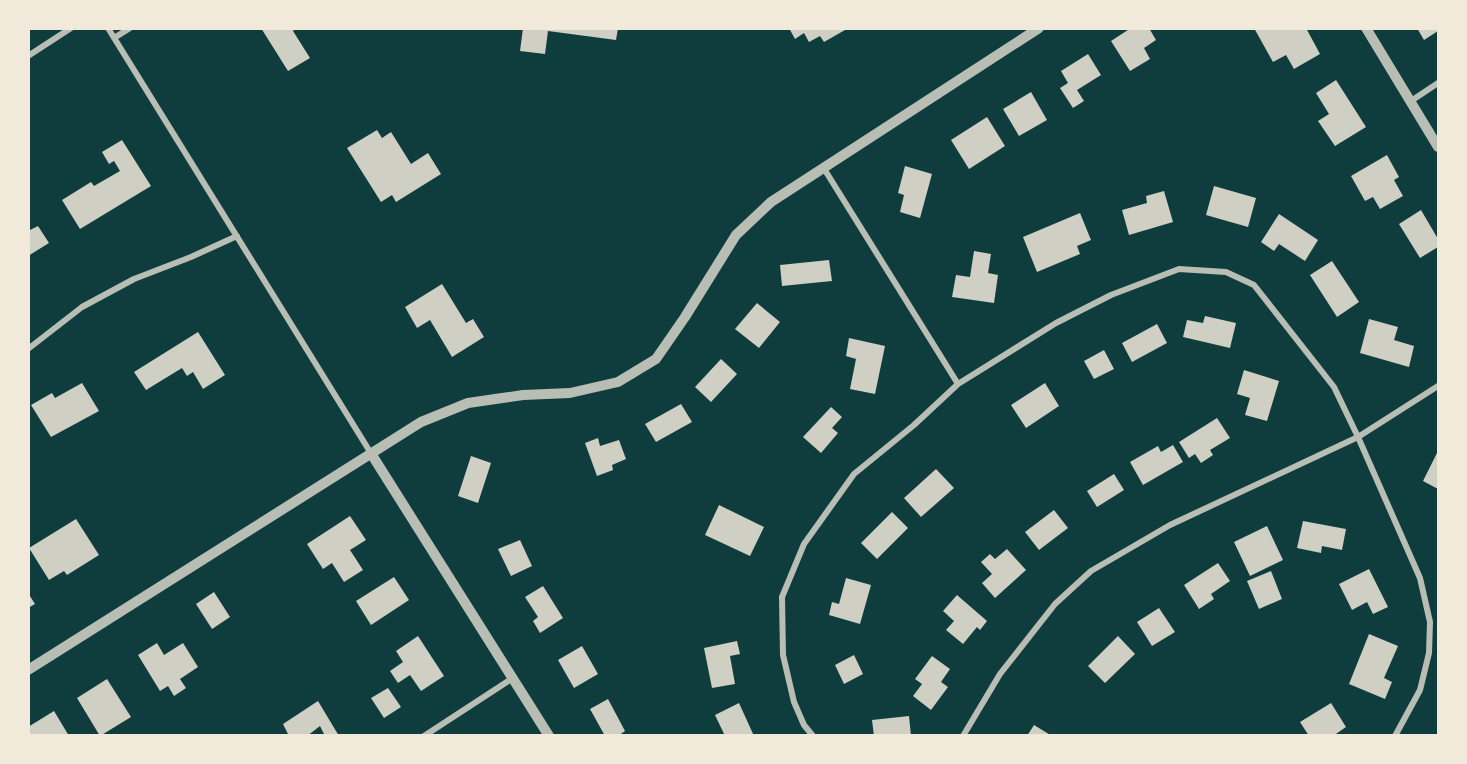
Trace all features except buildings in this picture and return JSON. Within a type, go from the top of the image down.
[{"type":"street","points":[[28,56],[71,28]]},
{"type":"street","points":[[108,28],[372,455],[549,735]]},
{"type":"street","points":[[114,38],[130,28]]},
{"type":"street","points":[[28,670],[421,423],[468,403],[523,395],[570,393],[618,382],[656,359],[736,235],[771,202],[1039,28]]},
{"type":"street","points":[[1366,28],[1438,147]]},
{"type":"street","points":[[1410,101],[1438,83]]},
{"type":"street","points":[[823,167],[958,384]]},
{"type":"street","points":[[28,349],[82,307],[123,285],[237,236]]},
{"type":"street","points":[[813,735],[804,725],[794,702],[783,655],[782,597],[804,544],[854,474],[914,425],[958,384],[1056,323],[1111,296],[1179,269],[1226,272],[1254,285],[1334,387],[1358,437],[1420,578],[1430,622],[1430,653],[1420,690],[1395,735]]},
{"type":"street","points":[[963,735],[1007,665],[1055,604],[1091,571],[1170,525],[1358,437],[1438,386]]},
{"type":"street","points":[[424,735],[513,678]]}]
